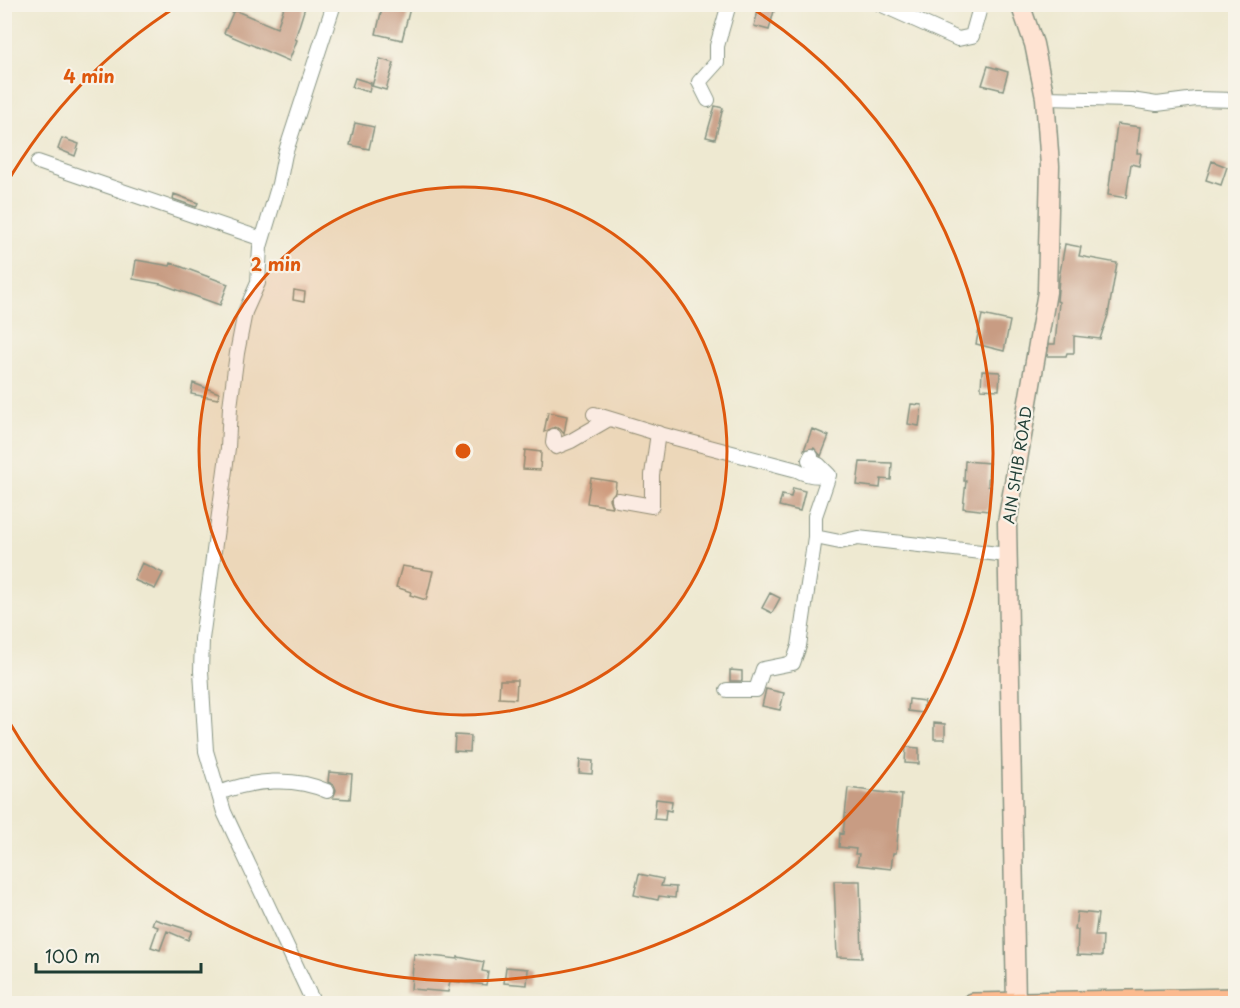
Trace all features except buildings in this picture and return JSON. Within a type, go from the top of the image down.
[{"type":"main road","name":"AIN SHIB ROAD","points":[[1016,1003],[1007,523],[1047,292],[1050,166],[1045,98],[1034,44],[1020,4]]},
{"type":"main road","points":[[973,1004],[1236,999]]},
{"type":"street","points":[[314,1004],[224,812],[206,751],[201,671],[202,639],[228,447],[237,352],[245,312],[258,283],[260,247],[279,184],[285,154],[334,4]]},
{"type":"street","points":[[708,100],[699,82],[717,62],[717,46],[729,4]]},
{"type":"street","points":[[880,4],[958,39],[972,36],[981,4]]},
{"type":"street","points":[[1045,98],[1131,100],[1157,104],[1196,99],[1233,98]]},
{"type":"street","points":[[38,162],[262,239]]},
{"type":"street","points":[[594,414],[805,474],[829,475]]},
{"type":"street","points":[[554,436],[553,443],[556,447],[609,419]]},
{"type":"street","points":[[618,500],[652,506],[652,475],[658,433]]},
{"type":"street","points":[[811,456],[809,460],[819,465],[829,475]]},
{"type":"street","points":[[727,690],[756,690],[763,669],[794,663],[799,646],[815,537],[815,516],[829,475]]},
{"type":"street","points":[[815,537],[840,542],[858,538],[1007,555]]},
{"type":"street","points":[[219,793],[252,783],[298,781],[327,791]]}]
